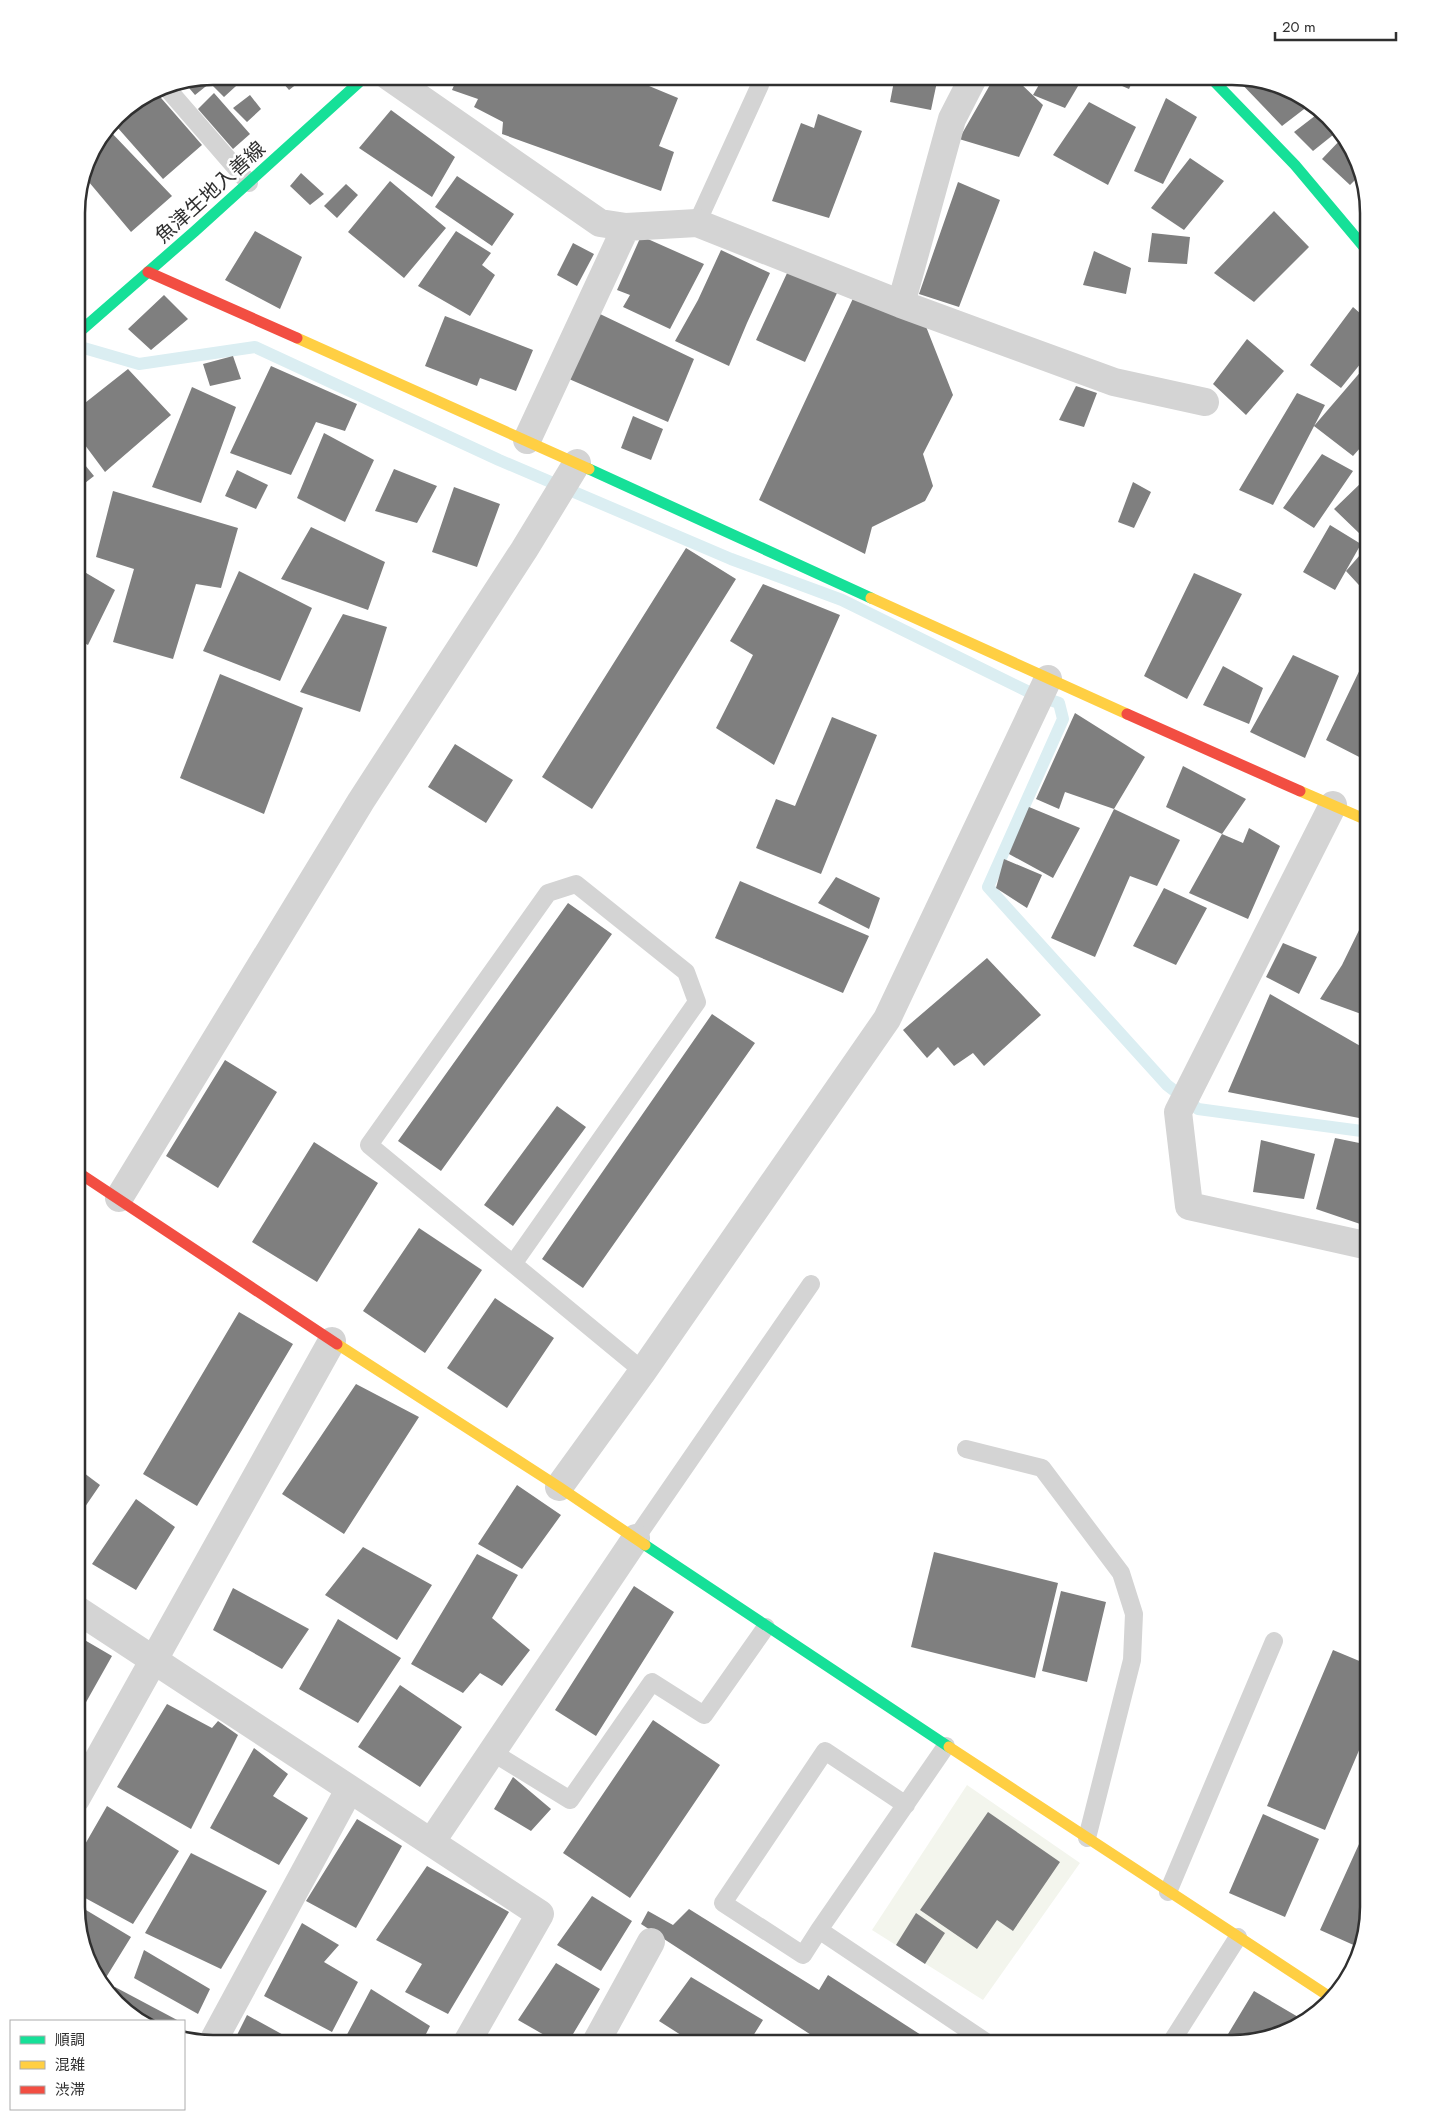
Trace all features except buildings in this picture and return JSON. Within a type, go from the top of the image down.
[{"type":"street","name":"魚津生地入善線","points":[[85,326],[356,85]]},
{"type":"street","points":[[401,85],[600,223],[626,227],[697,223],[901,304],[1114,382],[1205,402]]},
{"type":"street","points":[[901,304],[952,119],[969,85]]},
{"type":"street","points":[[1218,85],[1295,166],[1360,242]]},
{"type":"street","points":[[527,440],[626,227]]},
{"type":"street","points":[[148,272],[527,440],[1048,679],[1360,817]]},
{"type":"street","points":[[118,1198],[361,801],[524,550],[577,463]]},
{"type":"street","points":[[559,1486],[642,1371],[887,1019],[1048,679]]},
{"type":"street","points":[[1333,805],[1178,1112],[1189,1206],[1360,1244]]},
{"type":"street","points":[[85,1177],[332,1340],[559,1486],[766,1627],[1326,1994]]},
{"type":"street","points":[[85,1783],[332,1340]]},
{"type":"street","points":[[432,1841],[636,1538]]},
{"type":"street","points":[[85,1615],[349,1790],[432,1841],[540,1914],[471,2035]]},
{"type":"street","points":[[217,2035],[349,1790]]},
{"type":"street","points":[[600,2035],[651,1942]]},
{"type":"lane","points":[[697,223],[760,85]]},
{"type":"lane","points":[[171,92],[249,182]]},
{"type":"lane","points":[[513,1264],[697,1002],[686,972],[576,884],[548,892],[369,1145],[642,1371]]},
{"type":"lane","points":[[636,1538],[811,1284]]},
{"type":"lane","points":[[966,1449],[1042,1468],[1121,1573],[1134,1614],[1132,1660],[1087,1838]]},
{"type":"lane","points":[[492,1752],[570,1800],[652,1682],[704,1715],[766,1627]]},
{"type":"lane","points":[[1168,1892],[1274,1641]]},
{"type":"lane","points":[[906,1805],[825,1751],[723,1903],[803,1955],[906,1805],[946,1746]]},
{"type":"lane","points":[[820,1930],[976,2035]]},
{"type":"lane","points":[[1176,2035],[1238,1937]]},
{"type":"shaded area","points":[[967,1785],[1080,1863],[983,2000],[872,1930]]},
{"type":"waterway","points":[[85,348],[139,364],[255,347],[499,460],[731,559],[842,600],[1033,694],[1059,703],[1063,719],[988,887],[1167,1085],[1198,1109],[1360,1131]]},
{"type":"traffic: fast","points":[[85,327],[195,231],[356,85]]},
{"type":"traffic: fast","points":[[1218,85],[1295,165],[1360,242]]},
{"type":"traffic: fast","points":[[589,469],[871,598]]},
{"type":"traffic: fast","points":[[645,1545],[949,1747]]},
{"type":"traffic: slow","points":[[297,338],[589,469]]},
{"type":"traffic: slow","points":[[871,598],[1127,714]]},
{"type":"traffic: slow","points":[[1300,791],[1360,817]]},
{"type":"traffic: slow","points":[[337,1344],[559,1487],[645,1545]]},
{"type":"traffic: slow","points":[[949,1747],[1326,1994]]},
{"type":"traffic: jam","points":[[148,272],[297,338]]},
{"type":"traffic: jam","points":[[1127,714],[1300,791]]},
{"type":"traffic: jam","points":[[85,1177],[337,1344]]}]
